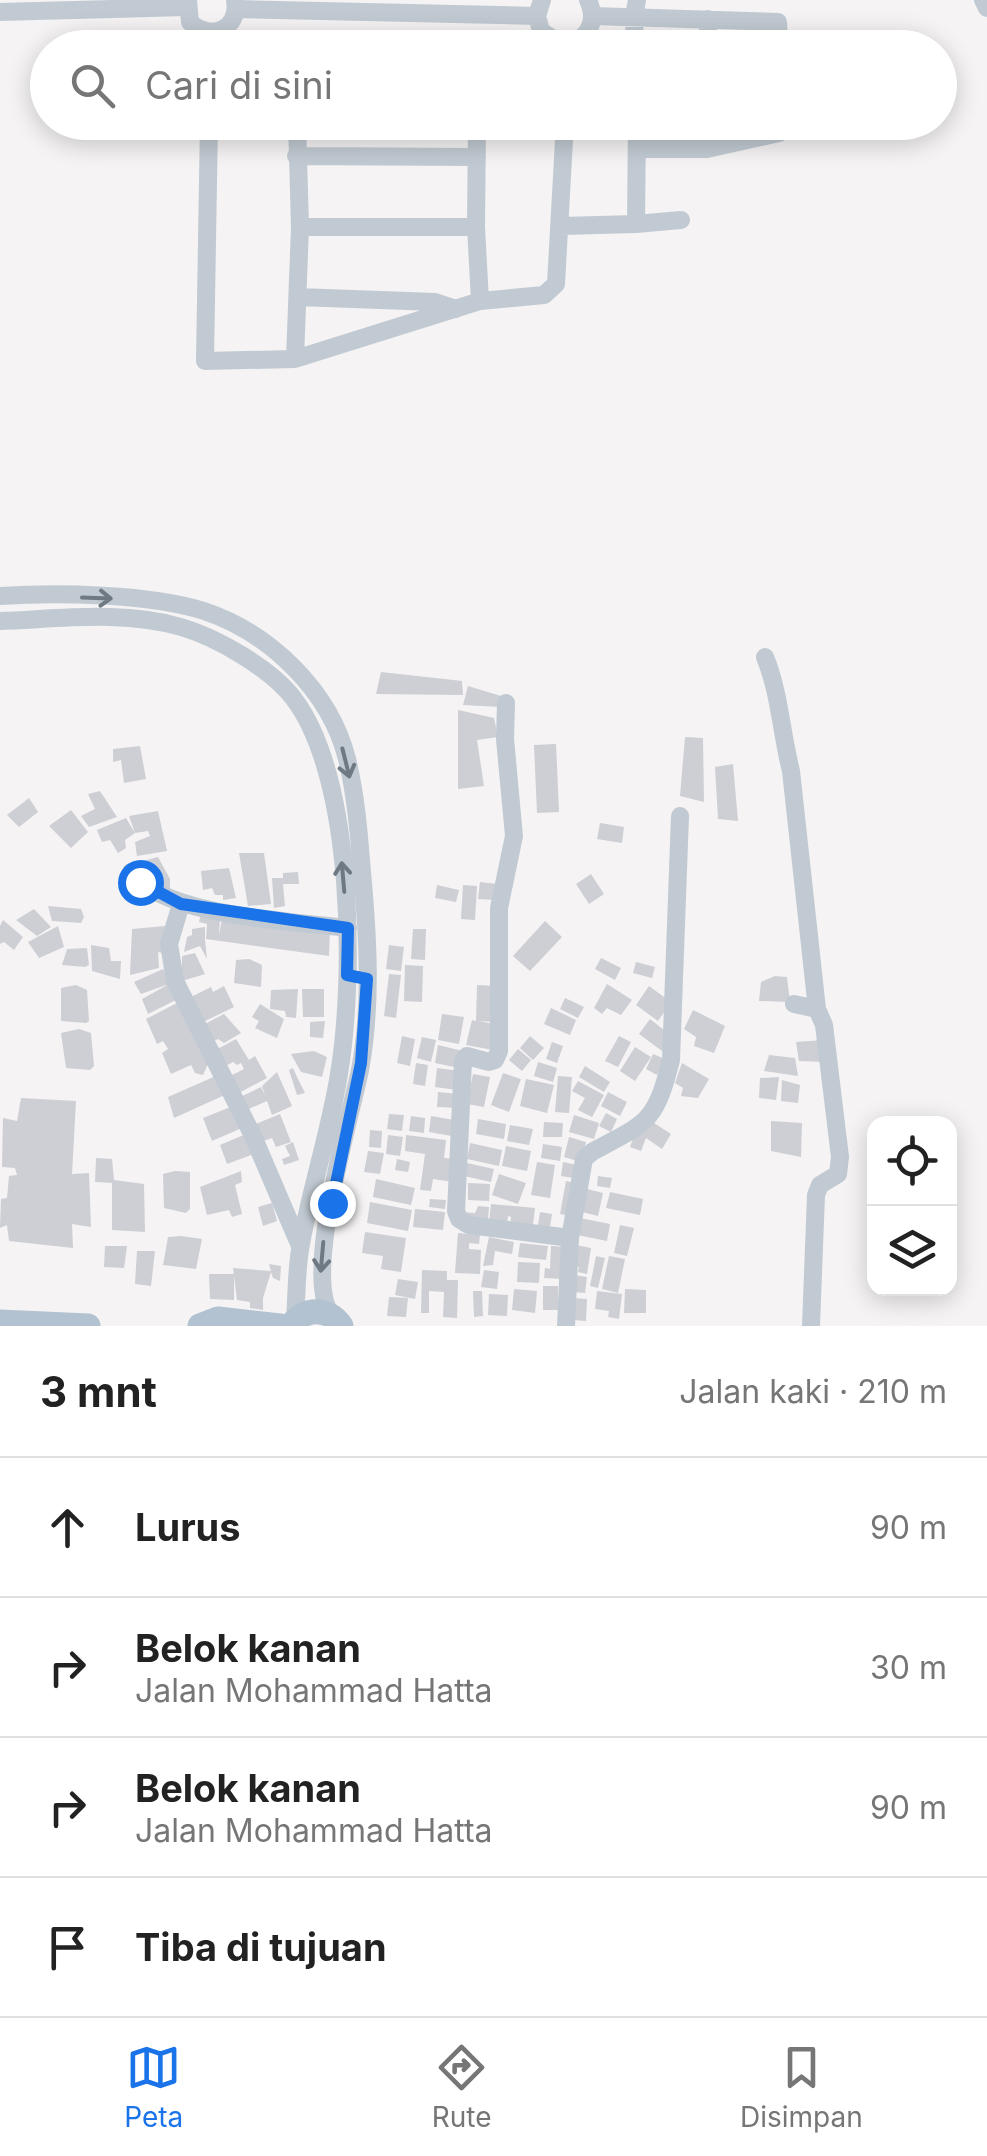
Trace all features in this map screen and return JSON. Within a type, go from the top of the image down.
[{"type":"main road","points":[[200,1326],[218,1319],[289,1324],[313,1311],[338,1322],[362,1326]]},
{"type":"main road","points":[[0,1322],[85,1326]]},
{"type":"street","points":[[1,0],[1,12],[187,3],[190,22],[204,30]]},
{"type":"street","points":[[983,0],[987,8]]},
{"type":"street","points":[[219,30],[235,5],[539,8]]},
{"type":"street","points":[[590,8],[635,8],[708,19],[778,22],[778,30]]},
{"type":"street","points":[[708,19],[708,30]]},
{"type":"street","points":[[209,140],[205,361],[295,359],[480,301],[544,296],[556,284],[564,140]]},
{"type":"street","points":[[295,359],[300,227],[296,140]]},
{"type":"street","points":[[478,140],[476,227],[480,301]]},
{"type":"street","points":[[636,224],[638,140]]},
{"type":"street","points":[[707,140],[707,149]]},
{"type":"street","points":[[638,150],[707,149],[748,140]]},
{"type":"street","points":[[296,156],[478,157]]},
{"type":"street","points":[[561,226],[681,220]]},
{"type":"street","points":[[300,227],[476,227]]},
{"type":"street","points":[[298,298],[435,302],[456,309]]},
{"type":"street","points":[[0,596],[118,598],[190,607],[235,625],[288,663],[322,702],[346,757],[368,943],[361,1063],[320,1266],[324,1305],[338,1322]]},
{"type":"street","points":[[0,621],[157,621],[205,636],[271,675],[293,697],[309,722],[332,782],[348,928],[347,975],[339,1078],[300,1246],[289,1324]]},
{"type":"street","points":[[765,657],[776,685],[791,770],[817,1008],[824,1024],[840,1168],[816,1195],[811,1326]]},
{"type":"street","points":[[506,703],[505,739],[514,836],[500,893],[499,1051],[495,1060],[488,1062],[467,1056],[463,1060],[456,1211],[458,1219],[470,1225],[570,1238]]},
{"type":"street","points":[[566,1326],[570,1238],[584,1160],[648,1120],[664,1088],[671,1060],[680,816]]},
{"type":"street","points":[[131,872],[144,887],[181,904],[348,928]]},
{"type":"street","points":[[181,904],[169,944],[175,981],[253,1136],[300,1246]]},
{"type":"street","points":[[347,975],[367,979]]},
{"type":"street","points":[[794,1004],[817,1008]]},
{"type":"building","points":[[381,672],[462,681],[463,695],[376,694]]},
{"type":"building","points":[[468,686],[501,696],[500,707],[463,705]]},
{"type":"building","points":[[458,710],[494,718],[498,737],[477,740],[484,786],[458,789]]},
{"type":"building","points":[[685,737],[703,738],[704,802],[680,796]]},
{"type":"building","points":[[556,744],[559,812],[537,813],[534,745]]},
{"type":"building","points":[[140,746],[146,779],[124,783],[121,760],[113,762],[113,749]]},
{"type":"building","points":[[733,764],[738,821],[718,819],[715,767]]},
{"type":"building","points":[[100,791],[117,817],[89,827],[81,816],[95,809],[88,794]]},
{"type":"building","points":[[29,798],[38,812],[19,827],[7,815]]},
{"type":"building","points":[[71,810],[88,832],[71,848],[49,826]]},
{"type":"building","points":[[158,811],[167,851],[137,856],[135,842],[150,836],[148,831],[135,833],[129,816]]},
{"type":"building","points":[[126,818],[135,833],[125,840],[126,848],[118,853],[110,840],[102,842],[97,830]]},
{"type":"building","points":[[600,823],[624,827],[622,843],[597,839]]},
{"type":"building","points":[[239,853],[264,853],[271,904],[248,906]]},
{"type":"building","points":[[158,857],[170,879],[170,894],[131,864]]},
{"type":"building","points":[[229,868],[236,898],[223,900],[223,895],[215,895],[212,888],[203,890],[201,871]]},
{"type":"building","points":[[298,872],[299,884],[283,884],[285,906],[274,908],[272,878]]},
{"type":"building","points":[[591,874],[604,894],[589,904],[576,884]]},
{"type":"building","points":[[480,882],[497,884],[495,900],[478,899]]},
{"type":"building","points":[[437,885],[459,890],[456,902],[435,898]]},
{"type":"building","points":[[463,885],[477,886],[475,920],[461,919]]},
{"type":"building","points":[[48,906],[81,909],[84,917],[81,923],[52,921]]},
{"type":"building","points":[[34,909],[51,927],[37,936],[16,920]]},
{"type":"building","points":[[201,913],[220,916],[219,935],[223,914],[330,928],[329,956],[206,939],[207,924],[199,922]]},
{"type":"building","points":[[3,920],[23,937],[14,950],[4,942],[0,944]]},
{"type":"building","points":[[545,921],[562,937],[530,971],[513,956]]},
{"type":"building","points":[[58,926],[64,947],[39,958],[28,942]]},
{"type":"building","points":[[165,926],[167,954],[158,952],[159,968],[130,975],[132,929]]},
{"type":"building","points":[[205,927],[207,959],[200,946],[184,952],[192,929]]},
{"type":"building","points":[[413,929],[426,929],[425,960],[411,959]]},
{"type":"building","points":[[91,945],[109,948],[111,961],[121,961],[120,979],[92,971]]},
{"type":"building","points":[[389,945],[404,947],[401,971],[386,969]]},
{"type":"building","points":[[87,948],[89,965],[62,965],[67,949]]},
{"type":"building","points":[[195,953],[205,974],[182,981],[182,956]]},
{"type":"building","points":[[601,958],[621,968],[615,980],[595,969]]},
{"type":"building","points":[[249,959],[262,965],[261,987],[234,983],[236,960]]},
{"type":"building","points":[[636,962],[655,967],[652,978],[633,973]]},
{"type":"building","points":[[405,965],[423,966],[422,1002],[404,1001]]},
{"type":"building","points":[[163,969],[178,999],[148,1014],[142,999],[169,984],[141,994],[134,982]]},
{"type":"building","points":[[389,974],[401,975],[396,1018],[384,1016]]},
{"type":"building","points":[[775,976],[787,977],[790,1002],[759,1001],[761,982]]},
{"type":"building","points":[[607,984],[632,1000],[621,1015],[607,1008],[602,1014],[594,1008]]},
{"type":"building","points":[[76,985],[87,990],[86,1023],[61,1021],[61,988]]},
{"type":"building","points":[[477,985],[496,986],[495,1022],[479,1021],[498,1025],[493,1050],[466,1045],[472,1020],[476,1021]]},
{"type":"building","points":[[224,986],[234,1007],[197,1025],[185,1000],[211,987],[213,992]]},
{"type":"building","points":[[649,986],[671,1002],[658,1021],[636,1005]]},
{"type":"building","points":[[298,989],[296,1018],[286,1017],[285,1011],[270,1009],[271,990]]},
{"type":"building","points":[[302,989],[324,989],[324,1017],[303,1017]]},
{"type":"building","points":[[565,998],[584,1007],[578,1018],[560,1009]]},
{"type":"building","points":[[177,1003],[208,1064],[203,1075],[195,1073],[191,1065],[171,1074],[162,1053],[168,1049],[163,1041],[157,1044],[146,1019]]},
{"type":"building","points":[[260,1004],[284,1019],[277,1038],[255,1028],[259,1021],[252,1017]]},
{"type":"building","points":[[551,1008],[576,1020],[570,1035],[544,1024]]},
{"type":"building","points":[[693,1010],[725,1026],[714,1053],[694,1046],[696,1037],[684,1029]]},
{"type":"building","points":[[224,1014],[241,1033],[224,1043],[218,1039],[208,1044],[199,1027]]},
{"type":"building","points":[[442,1014],[464,1017],[459,1044],[438,1040]]},
{"type":"building","points":[[650,1019],[669,1034],[662,1051],[639,1034]]},
{"type":"building","points":[[325,1021],[323,1038],[310,1037],[310,1022]]},
{"type":"building","points":[[79,1029],[91,1033],[94,1066],[90,1070],[66,1068],[61,1033]]},
{"type":"building","points":[[402,1036],[415,1039],[410,1066],[397,1063]]},
{"type":"building","points":[[530,1036],[544,1048],[533,1060],[520,1048]]},
{"type":"building","points":[[619,1036],[631,1042],[618,1067],[605,1061]]},
{"type":"building","points":[[422,1037],[436,1040],[431,1062],[417,1058]]},
{"type":"building","points":[[236,1039],[249,1060],[255,1056],[267,1078],[237,1094],[228,1077],[244,1069],[241,1063],[233,1062],[222,1068],[212,1052]]},
{"type":"building","points":[[823,1040],[825,1062],[799,1061],[796,1042]]},
{"type":"building","points":[[552,1042],[563,1046],[557,1063],[546,1059]]},
{"type":"building","points":[[438,1045],[463,1051],[459,1068],[435,1063]]},
{"type":"building","points":[[635,1047],[651,1057],[635,1081],[620,1071]]},
{"type":"building","points":[[518,1049],[531,1060],[522,1071],[509,1060]]},
{"type":"building","points":[[314,1051],[327,1057],[322,1077],[301,1072],[291,1054]]},
{"type":"building","points":[[653,1054],[665,1059],[657,1075],[646,1069]]},
{"type":"building","points":[[769,1055],[795,1058],[798,1076],[764,1071]]},
{"type":"building","points":[[538,1062],[557,1068],[553,1082],[534,1076]]},
{"type":"building","points":[[416,1063],[428,1065],[425,1086],[413,1084]]},
{"type":"building","points":[[682,1063],[709,1079],[698,1098],[681,1096],[683,1088],[675,1083]]},
{"type":"building","points":[[585,1066],[610,1082],[604,1092],[579,1077]]},
{"type":"building","points":[[293,1068],[305,1093],[297,1095],[289,1070]]},
{"type":"building","points":[[437,1068],[460,1071],[457,1090],[435,1087]]},
{"type":"building","points":[[277,1072],[292,1106],[272,1115],[267,1101],[244,1111],[238,1098],[261,1087],[265,1096],[262,1086]]},
{"type":"building","points":[[503,1073],[521,1079],[509,1112],[491,1105]]},
{"type":"building","points":[[473,1074],[490,1077],[484,1107],[467,1104]]},
{"type":"building","points":[[218,1075],[227,1094],[174,1118],[168,1097]]},
{"type":"building","points":[[558,1076],[572,1077],[569,1113],[555,1112]]},
{"type":"building","points":[[779,1077],[776,1100],[759,1098],[760,1078]]},
{"type":"building","points":[[526,1079],[554,1085],[547,1113],[520,1106]]},
{"type":"building","points":[[782,1080],[800,1085],[798,1103],[781,1101]]},
{"type":"building","points":[[578,1081],[604,1095],[592,1117],[578,1110],[585,1098],[572,1091]]},
{"type":"building","points":[[438,1092],[460,1094],[458,1108],[437,1107]]},
{"type":"building","points":[[608,1092],[627,1102],[620,1116],[601,1106]]},
{"type":"building","points":[[21,1098],[76,1101],[72,1174],[89,1173],[91,1227],[72,1224],[73,1248],[9,1241],[7,1225],[0,1228],[1,1199],[7,1198],[9,1176],[17,1175],[15,1168],[2,1167],[3,1118],[17,1121]]},
{"type":"building","points":[[233,1106],[242,1128],[212,1141],[203,1118]]},
{"type":"building","points":[[606,1113],[617,1119],[611,1132],[599,1126]]},
{"type":"building","points":[[280,1114],[291,1142],[276,1147],[272,1138],[258,1143],[251,1126]]},
{"type":"building","points":[[389,1114],[404,1115],[402,1131],[387,1129]]},
{"type":"building","points":[[574,1115],[599,1123],[594,1139],[569,1132]]},
{"type":"building","points":[[411,1116],[425,1118],[424,1133],[409,1131]]},
{"type":"building","points":[[431,1116],[460,1121],[457,1137],[429,1132]]},
{"type":"building","points":[[478,1119],[506,1124],[504,1139],[476,1134]]},
{"type":"building","points":[[648,1119],[671,1134],[662,1149],[646,1138],[641,1151],[630,1147],[637,1127]]},
{"type":"building","points":[[771,1121],[802,1123],[801,1157],[771,1151]]},
{"type":"building","points":[[544,1122],[563,1123],[562,1137],[543,1137]]},
{"type":"building","points":[[510,1125],[533,1129],[529,1145],[507,1141]]},
{"type":"building","points":[[370,1130],[382,1131],[381,1148],[369,1147]]},
{"type":"building","points":[[246,1134],[254,1154],[227,1164],[220,1145]]},
{"type":"building","points":[[388,1135],[403,1137],[400,1156],[386,1154]]},
{"type":"building","points":[[406,1135],[446,1140],[444,1158],[456,1159],[453,1182],[433,1179],[431,1191],[420,1190],[425,1154],[405,1151]]},
{"type":"building","points":[[569,1137],[586,1142],[581,1162],[564,1157]]},
{"type":"building","points":[[293,1142],[299,1160],[284,1165],[282,1159],[290,1156],[285,1146]]},
{"type":"building","points":[[470,1143],[502,1150],[499,1166],[467,1159]]},
{"type":"building","points":[[543,1144],[562,1147],[560,1161],[541,1158]]},
{"type":"building","points":[[506,1146],[531,1151],[527,1171],[502,1166]]},
{"type":"building","points":[[368,1151],[384,1153],[380,1174],[364,1172]]},
{"type":"building","points":[[96,1158],[112,1159],[114,1180],[144,1184],[145,1232],[112,1230],[112,1183],[95,1182]]},
{"type":"building","points":[[397,1159],[410,1162],[408,1172],[395,1170]]},
{"type":"building","points":[[537,1162],[555,1165],[550,1198],[531,1195]]},
{"type":"building","points":[[563,1162],[587,1167],[585,1180],[561,1176]]},
{"type":"building","points":[[467,1163],[494,1169],[491,1182],[464,1176]]},
{"type":"building","points":[[241,1171],[242,1182],[235,1185],[242,1214],[232,1217],[229,1210],[207,1215],[200,1187]]},
{"type":"building","points":[[190,1172],[190,1209],[186,1213],[164,1208],[163,1174]]},
{"type":"building","points":[[499,1174],[526,1183],[518,1204],[492,1195]]},
{"type":"building","points":[[598,1176],[612,1178],[610,1188],[597,1186]]},
{"type":"building","points":[[376,1179],[415,1188],[411,1205],[373,1197]]},
{"type":"building","points":[[566,1181],[576,1183],[570,1216],[560,1214]]},
{"type":"building","points":[[468,1183],[490,1184],[489,1201],[468,1200]]},
{"type":"building","points":[[583,1188],[603,1193],[598,1216],[578,1211]]},
{"type":"building","points":[[610,1192],[643,1199],[640,1215],[606,1208]]},
{"type":"building","points":[[430,1199],[446,1200],[445,1209],[429,1207]]},
{"type":"building","points":[[370,1202],[412,1210],[408,1231],[367,1223]]},
{"type":"building","points":[[272,1203],[277,1221],[263,1226],[258,1207]]},
{"type":"building","points":[[491,1204],[535,1208],[531,1241],[509,1238],[508,1216],[506,1235],[488,1233]]},
{"type":"building","points":[[478,1206],[489,1207],[487,1233],[460,1231],[462,1212],[475,1213]]},
{"type":"building","points":[[415,1209],[445,1212],[443,1230],[413,1227]]},
{"type":"building","points":[[540,1212],[552,1214],[548,1240],[536,1238]]},
{"type":"building","points":[[580,1218],[610,1224],[607,1241],[577,1235]]},
{"type":"building","points":[[620,1225],[634,1228],[627,1256],[614,1253]]},
{"type":"building","points":[[365,1232],[406,1238],[401,1272],[381,1269],[383,1256],[362,1253]]},
{"type":"building","points":[[458,1233],[480,1235],[479,1244],[469,1243],[469,1249],[481,1250],[480,1274],[455,1273]]},
{"type":"building","points":[[168,1237],[202,1239],[196,1269],[163,1265]]},
{"type":"building","points":[[489,1237],[514,1242],[512,1254],[495,1251],[493,1265],[483,1266]]},
{"type":"building","points":[[520,1243],[548,1246],[546,1260],[518,1257]]},
{"type":"building","points":[[576,1245],[591,1248],[587,1274],[573,1266]]},
{"type":"building","points":[[105,1246],[127,1246],[124,1268],[104,1267]]},
{"type":"building","points":[[551,1246],[565,1247],[564,1279],[544,1278],[545,1268],[550,1269]]},
{"type":"building","points":[[137,1251],[155,1251],[151,1286],[135,1284]]},
{"type":"building","points":[[596,1256],[605,1258],[598,1288],[590,1286]]},
{"type":"building","points":[[609,1256],[625,1259],[618,1293],[602,1289]]},
{"type":"building","points":[[518,1262],[540,1263],[539,1283],[517,1282]]},
{"type":"building","points":[[269,1264],[281,1266],[280,1281],[271,1272],[263,1310],[237,1300],[233,1268],[271,1271]]},
{"type":"building","points":[[422,1270],[447,1271],[447,1280],[458,1280],[457,1318],[443,1317],[444,1292],[429,1291],[429,1313],[421,1313]]},
{"type":"building","points":[[484,1270],[499,1272],[497,1289],[481,1287]]},
{"type":"building","points":[[209,1274],[234,1274],[234,1300],[210,1299]]},
{"type":"building","points":[[574,1275],[587,1277],[585,1293],[573,1292]]},
{"type":"building","points":[[398,1279],[418,1282],[415,1299],[395,1295]]},
{"type":"building","points":[[543,1286],[558,1286],[558,1310],[543,1310]]},
{"type":"building","points":[[514,1289],[537,1291],[535,1313],[512,1310]]},
{"type":"building","points":[[625,1289],[646,1290],[646,1313],[624,1313]]},
{"type":"building","points":[[473,1291],[482,1291],[483,1316],[474,1317]]},
{"type":"building","points":[[597,1291],[622,1294],[619,1319],[608,1317],[609,1311],[595,1309]]},
{"type":"building","points":[[489,1294],[508,1295],[507,1316],[488,1315]]},
{"type":"building","points":[[389,1297],[408,1298],[406,1317],[387,1316]]},
{"type":"building","points":[[574,1298],[587,1299],[586,1321],[573,1320]]},
{"type":"route","points":[[140,882],[156,894],[181,904],[348,928],[347,975],[367,979],[361,1063],[332,1203]]}]
